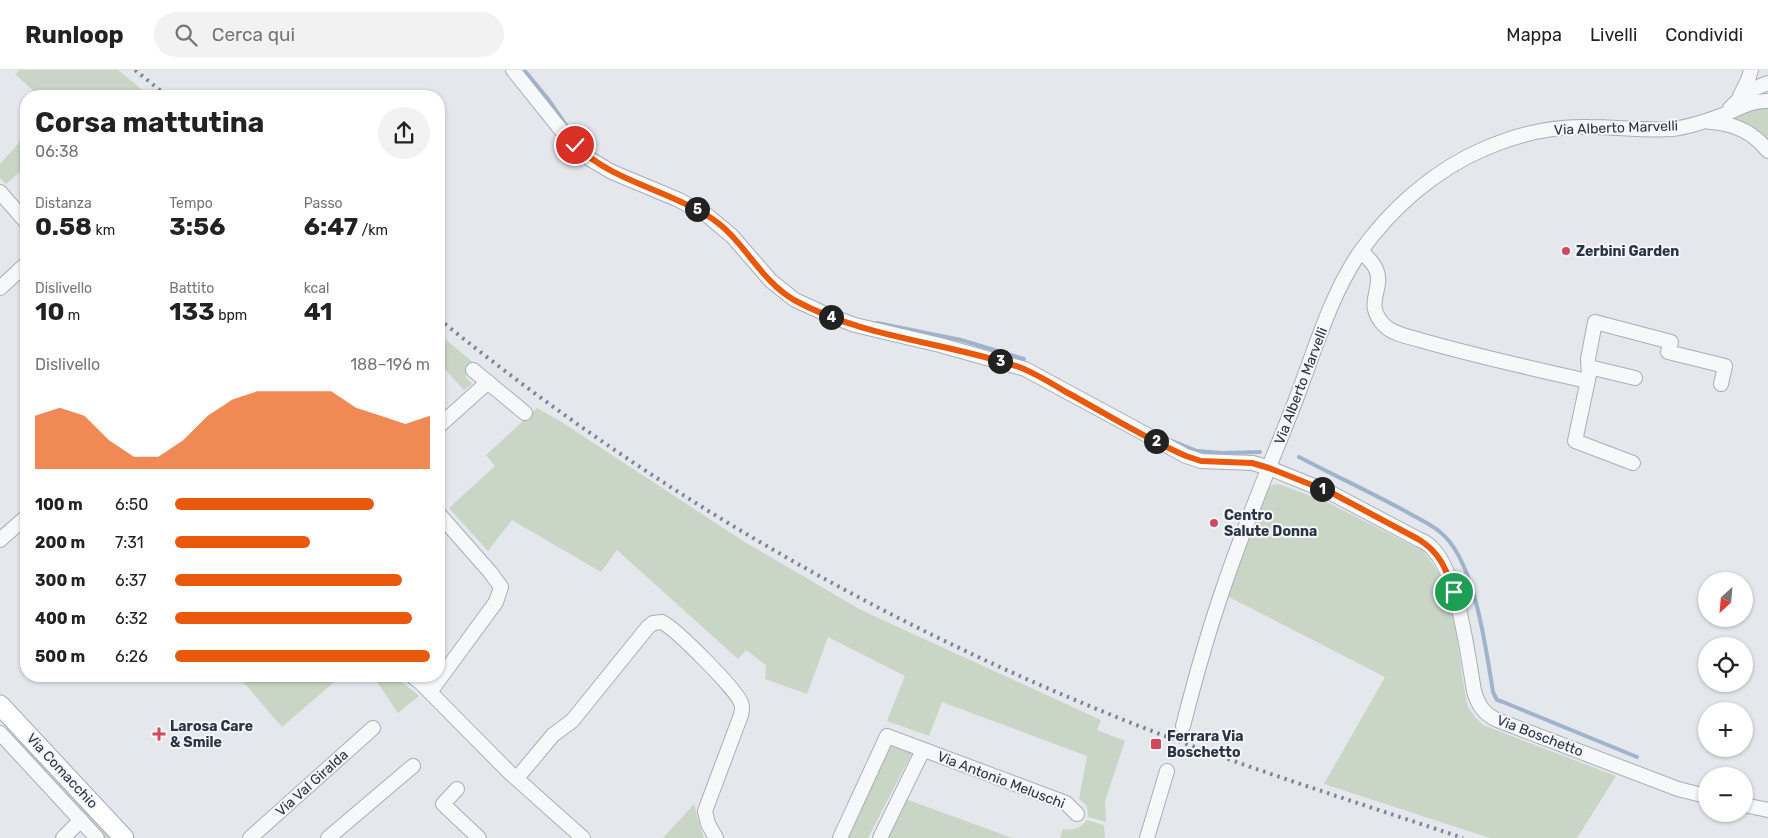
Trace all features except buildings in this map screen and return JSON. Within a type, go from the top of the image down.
[{"type":"main road","name":"Via Comacchio","points":[[0,705],[124,838]]},
{"type":"street","name":"Via Boschetto","points":[[513,70],[565,135],[590,159],[612,172],[679,200],[712,218],[732,236],[771,281],[795,300],[828,316],[855,325],[940,345],[1026,369],[1186,456],[1201,461],[1252,463],[1269,468],[1332,493],[1418,539],[1432,548],[1441,560],[1454,592],[1474,691],[1478,704],[1486,714],[1497,720],[1634,773],[1685,792],[1698,794]]},
{"type":"street","name":"Via Alberto Marvelli","points":[[1738,99],[1751,70]]},
{"type":"street","name":"Via Alberto Marvelli","points":[[1723,115],[1748,91],[1768,83]]},
{"type":"street","name":"Via Alberto Marvelli","points":[[1269,468],[1335,299],[1350,269],[1361,251],[1398,207],[1425,184],[1455,163],[1495,144],[1532,133],[1565,128],[1600,127],[1674,129],[1723,115],[1758,100],[1768,101]]},
{"type":"street","name":"Via Alberto Marvelli","points":[[1702,122],[1730,124],[1740,128],[1760,141],[1768,151]]},
{"type":"street","points":[[0,192],[20,215]]},
{"type":"street","points":[[1361,251],[1377,271],[1375,309],[1378,318],[1389,329],[1449,348],[1588,374],[1636,378]]},
{"type":"street","points":[[0,288],[20,270]]},
{"type":"street","points":[[1633,463],[1575,441],[1588,374],[1588,359],[1595,322],[1671,342],[1668,352],[1725,366],[1721,384]]},
{"type":"street","points":[[473,370],[526,413]]},
{"type":"street","points":[[445,421],[488,382]]},
{"type":"street","points":[[1183,726],[1200,662],[1223,589],[1269,468]]},
{"type":"street","points":[[445,521],[501,587],[499,596],[445,671]]},
{"type":"street","points":[[0,540],[20,522]]},
{"type":"street","points":[[517,778],[556,733],[572,721],[648,627],[653,623],[662,622],[704,659],[741,703],[741,715],[706,811],[707,820],[716,838]]},
{"type":"street","points":[[419,682],[517,778],[583,838]]},
{"type":"street","points":[[430,692],[437,682]]},
{"type":"street","points":[[0,734],[16,721]]},
{"type":"street","name":"Via Val Giralda","points":[[250,838],[373,728]]},
{"type":"street","name":"Via Comacchio","points":[[0,734],[97,838]]},
{"type":"street","name":"Via Antonio Meluschi","points":[[840,838],[887,736],[1066,803],[1077,814]]},
{"type":"street","points":[[880,838],[923,750]]},
{"type":"street","points":[[328,838],[413,766]]},
{"type":"street","points":[[1147,838],[1167,771]]},
{"type":"street","points":[[457,789],[443,804],[479,838]]},
{"type":"street","points":[[1753,807],[1768,810]]},
{"type":"street","points":[[63,838],[81,820]]},
{"type":"green space","points":[[20,70],[118,70],[143,90],[32,90],[15,74]]},
{"type":"green space","points":[[1768,106],[1768,144],[1728,121],[1749,110]]},
{"type":"green space","points":[[20,142],[20,171],[6,184],[0,178],[0,164]]},
{"type":"green space","points":[[445,339],[474,363],[465,376],[472,384],[464,390],[445,369]]},
{"type":"green space","points":[[537,408],[560,421],[743,541],[861,610],[1101,720],[1097,730],[1125,741],[1105,801],[1106,822],[1088,817],[1087,806],[1079,799],[1087,756],[942,702],[929,736],[887,721],[905,676],[828,637],[807,694],[765,679],[766,665],[746,650],[738,659],[617,550],[601,572],[512,520],[488,551],[449,508],[495,466],[486,455]]},
{"type":"green space","points":[[1278,484],[1327,502],[1423,551],[1435,567],[1450,604],[1468,707],[1483,725],[1616,776],[1577,838],[1490,838],[1324,784],[1385,677],[1227,596],[1233,575],[1266,491],[1272,485]]},
{"type":"green space","points":[[243,682],[334,682],[282,727]]},
{"type":"green space","points":[[377,682],[402,682],[419,696],[398,713]]},
{"type":"green space","points":[[17,730],[118,838],[106,838],[10,736]]},
{"type":"green space","points":[[888,745],[912,753],[868,838],[845,838]]},
{"type":"green space","points":[[903,798],[1012,838],[885,838]]},
{"type":"green space","points":[[694,804],[704,838],[663,838]]},
{"type":"green space","points":[[1087,820],[1104,825],[1105,838],[1060,838],[1063,829],[1070,830],[1076,828]]},
{"type":"waterway","points":[[524,70],[548,99],[572,134]]},
{"type":"waterway","points":[[877,323],[961,340],[1024,359]]},
{"type":"waterway","points":[[1172,441],[1197,451],[1222,453],[1260,452]]},
{"type":"waterway","points":[[1299,457],[1428,524],[1440,532],[1452,545],[1462,562],[1477,606],[1493,692],[1497,700],[1637,757]]},
{"type":"railway","points":[[135,70],[160,90]]},
{"type":"railway","points":[[445,324],[513,377],[589,432],[666,484],[746,534],[910,624],[1080,702],[1175,740],[1270,774],[1463,838]]},
{"type":"place","name":"Zerbini Garden","points":[[1566,251]]},
{"type":"place","name":"Centro Salute Donna","points":[[1214,523]]},
{"type":"place","name":"Larosa Care & Smile","points":[[159,734]]},
{"type":"place","name":"Ferrara Via Boschetto","points":[[1156,744]]},
{"type":"route","points":[[575,145],[590,159],[603,167],[679,200],[716,221],[732,236],[779,289],[804,305],[855,325],[940,345],[1026,369],[1162,445],[1186,456],[1209,462],[1242,462],[1260,465],[1332,493],[1432,548],[1441,560],[1454,592]]}]
